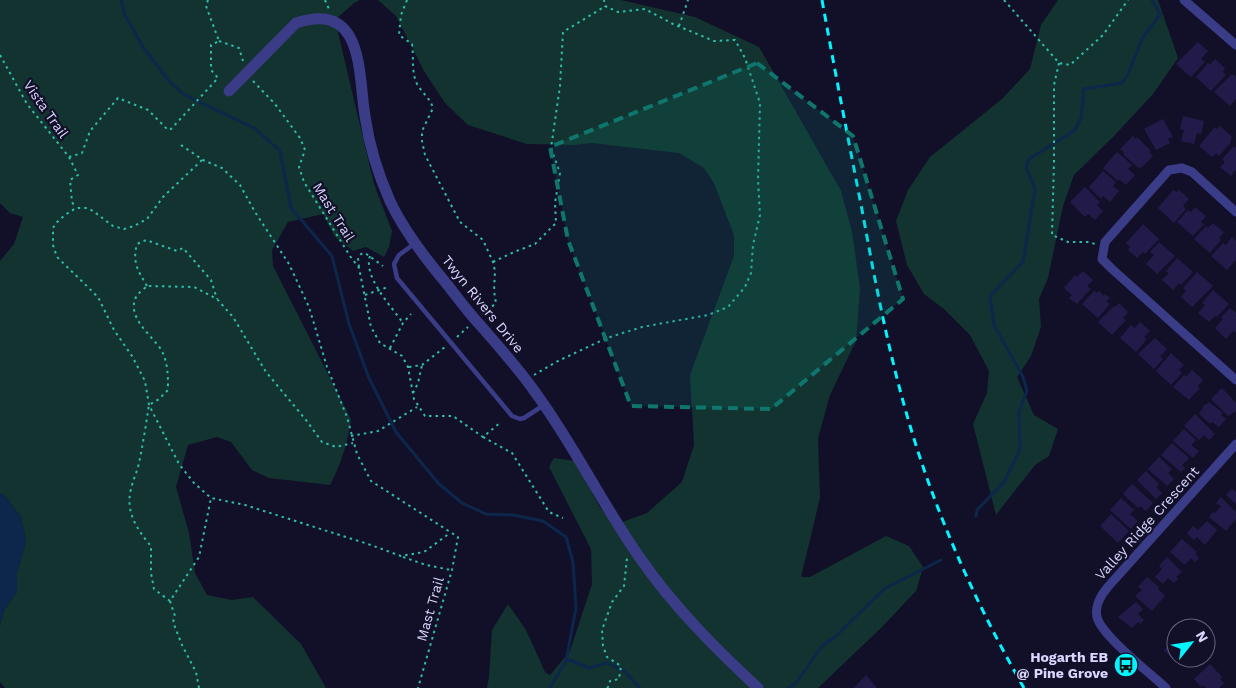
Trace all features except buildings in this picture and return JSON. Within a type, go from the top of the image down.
[{"type":"street","points":[[1184,0],[1236,45]]},
{"type":"street","points":[[229,91],[296,23],[310,15],[331,14]]},
{"type":"street","name":"Twyn Rivers Drive","points":[[331,14],[340,19],[353,36],[358,49],[365,116],[373,156],[392,205],[415,243],[544,405],[632,547],[653,577],[710,644],[758,688]]},
{"type":"street","points":[[1236,212],[1192,172],[1182,168],[1169,170],[1105,242],[1102,258],[1236,380]]},
{"type":"street","name":"Valley Ridge Crescent","points":[[1166,688],[1104,631],[1097,616],[1098,599],[1236,444]]},
{"type":"lane","points":[[415,243],[399,255],[394,264],[397,278],[512,416],[520,419],[524,418],[544,405]]},
{"type":"path","points":[[208,0],[206,6],[219,41]]},
{"type":"path","points":[[325,0],[331,14]]},
{"type":"path","points":[[407,0],[401,15],[399,35],[412,44],[414,76],[418,86],[431,101],[433,108],[422,131],[425,155],[460,222],[483,240],[495,271],[494,291],[496,303],[422,365],[408,367],[413,394],[418,407],[425,416],[453,416],[482,437],[512,453],[549,512],[563,518]]},
{"type":"path","points":[[604,0],[605,6]]},
{"type":"path","points":[[679,26],[688,0]]},
{"type":"path","points":[[1004,0],[1059,63],[1070,65],[1103,35],[1128,0]]},
{"type":"path","points":[[493,262],[535,244],[556,223],[555,203],[560,173],[551,148],[560,86],[563,32],[605,6]]},
{"type":"path","points":[[526,380],[558,361],[608,338],[642,327],[708,315],[728,307],[745,287],[751,272],[753,244],[760,215],[758,180],[760,103],[745,58],[735,40],[714,41],[645,9],[618,12],[605,6]]},
{"type":"path","name":"Mast Trail","points":[[219,41],[239,48],[246,73],[275,104],[300,138],[305,150],[299,167],[304,182],[359,268],[371,327],[380,343],[402,356],[408,367]]},
{"type":"path","name":"Vista Trail","points":[[0,56],[27,104],[69,157],[82,153],[90,130],[118,98],[148,110],[168,130],[172,129],[218,78],[211,70],[211,45],[219,41]]},
{"type":"path","points":[[1059,63],[1054,84],[1052,235],[1068,242],[1089,242]]},
{"type":"path","points":[[181,145],[203,160],[222,168],[240,185],[289,264],[309,307],[327,367],[347,417],[357,454],[371,481],[451,533],[424,552],[401,556]]},
{"type":"path","points":[[69,157],[78,175],[70,180],[72,202],[76,208]]},
{"type":"path","points":[[203,160],[163,196],[147,219],[134,226],[124,229],[113,226],[87,208],[76,208],[64,215],[53,228],[52,245],[57,257],[98,297],[114,330],[132,356],[145,381],[150,405],[179,464],[194,483],[211,498],[254,508],[368,544],[426,566],[452,570]]},
{"type":"path","points":[[147,286],[140,274],[134,256],[138,244],[146,240],[177,251],[183,248],[211,280],[217,299]]},
{"type":"path","points":[[359,268],[358,258],[361,254],[365,253],[383,266]]},
{"type":"path","points":[[370,256],[369,272],[403,323]]},
{"type":"path","points":[[199,688],[196,672],[182,646],[173,622],[175,616],[170,601],[154,589],[151,573],[151,546],[133,521],[129,506],[130,491],[136,474],[150,405],[168,390],[168,368],[161,350],[138,320],[134,307],[136,296],[147,286],[194,287],[217,299],[233,317],[266,372],[322,442],[336,447],[353,443]]},
{"type":"path","points":[[365,295],[388,287]]},
{"type":"path","points":[[390,349],[403,323],[411,314]]},
{"type":"path","points":[[413,394],[418,383],[422,365]]},
{"type":"path","points":[[351,436],[378,431],[418,407]]},
{"type":"path","points":[[482,437],[501,422]]},
{"type":"path","points":[[170,601],[199,557],[211,498]]},
{"type":"path","name":"Mast Trail","points":[[418,688],[452,570],[458,537],[451,533]]},
{"type":"path","points":[[607,688],[610,681],[619,679],[621,666],[607,657],[602,646],[602,630],[612,602],[624,586],[626,559],[632,547]]},
{"type":"highlighted area","points":[[757,63],[853,136],[903,299],[771,409],[631,406],[568,240],[550,147]]},
{"type":"green space","points":[[0,0],[360,0],[335,20],[374,184],[392,231],[389,247],[384,257],[366,247],[353,251],[335,237],[323,214],[288,222],[272,250],[273,266],[351,419],[338,469],[330,485],[269,478],[252,470],[231,442],[217,437],[188,445],[176,487],[189,533],[195,573],[207,595],[232,600],[253,597],[301,644],[326,688],[5,688],[0,682],[0,626],[4,610],[17,592],[17,573],[26,541],[21,517],[5,496],[0,493],[0,261],[14,244],[23,217],[10,213],[0,203]]},
{"type":"green space","points":[[378,0],[621,0],[695,17],[759,47],[841,191],[852,232],[860,288],[856,341],[830,395],[818,438],[820,498],[801,577],[810,577],[886,536],[909,546],[923,567],[916,591],[881,628],[818,688],[487,688],[492,630],[508,604],[526,630],[545,672],[550,675],[570,651],[592,584],[591,549],[549,467],[554,458],[575,461],[599,506],[614,525],[647,513],[682,482],[694,445],[690,375],[734,256],[734,235],[714,183],[704,168],[679,153],[592,143],[574,145],[527,144],[468,125],[445,103],[424,71],[396,16]]},
{"type":"green space","points":[[1058,0],[1158,0],[1178,58],[1153,94],[1074,175],[1063,206],[1048,278],[1039,299],[1041,327],[1031,356],[1017,377],[1034,415],[1058,429],[1049,456],[1035,465],[996,515],[973,424],[987,393],[989,371],[970,335],[944,309],[924,294],[907,265],[896,221],[908,190],[930,157],[1002,99],[1030,69],[1041,25]]},
{"type":"water","points":[[0,493],[5,496],[21,517],[26,541],[17,573],[17,592],[4,610],[0,626]]},
{"type":"waterway","points":[[121,0],[125,15],[143,47],[169,81],[183,94],[254,128],[280,151],[291,208],[332,256],[349,324],[369,378],[396,432],[439,484],[462,503],[486,514],[513,515],[543,521],[566,537],[573,562],[576,608],[566,661],[550,688]]},
{"type":"waterway","points":[[976,516],[977,510],[1004,482],[1020,450],[1019,412],[1027,391],[1023,377],[994,325],[990,296],[1023,262],[1035,189],[1026,167],[1029,159],[1075,130],[1081,118],[1084,89],[1122,83],[1128,74],[1142,39],[1160,14],[1152,0]]},
{"type":"waterway","points":[[788,688],[796,683],[822,646],[835,637],[884,589],[941,560]]},
{"type":"waterway","points":[[566,661],[570,660],[589,668],[607,663],[624,671],[640,688]]},
{"type":"railway","points":[[822,0],[878,296],[896,376],[911,429],[933,496],[960,562],[990,626],[1024,688]]},
{"type":"place","name":"Hogarth EB @ Pine Grove","points":[[1126,665]]}]
